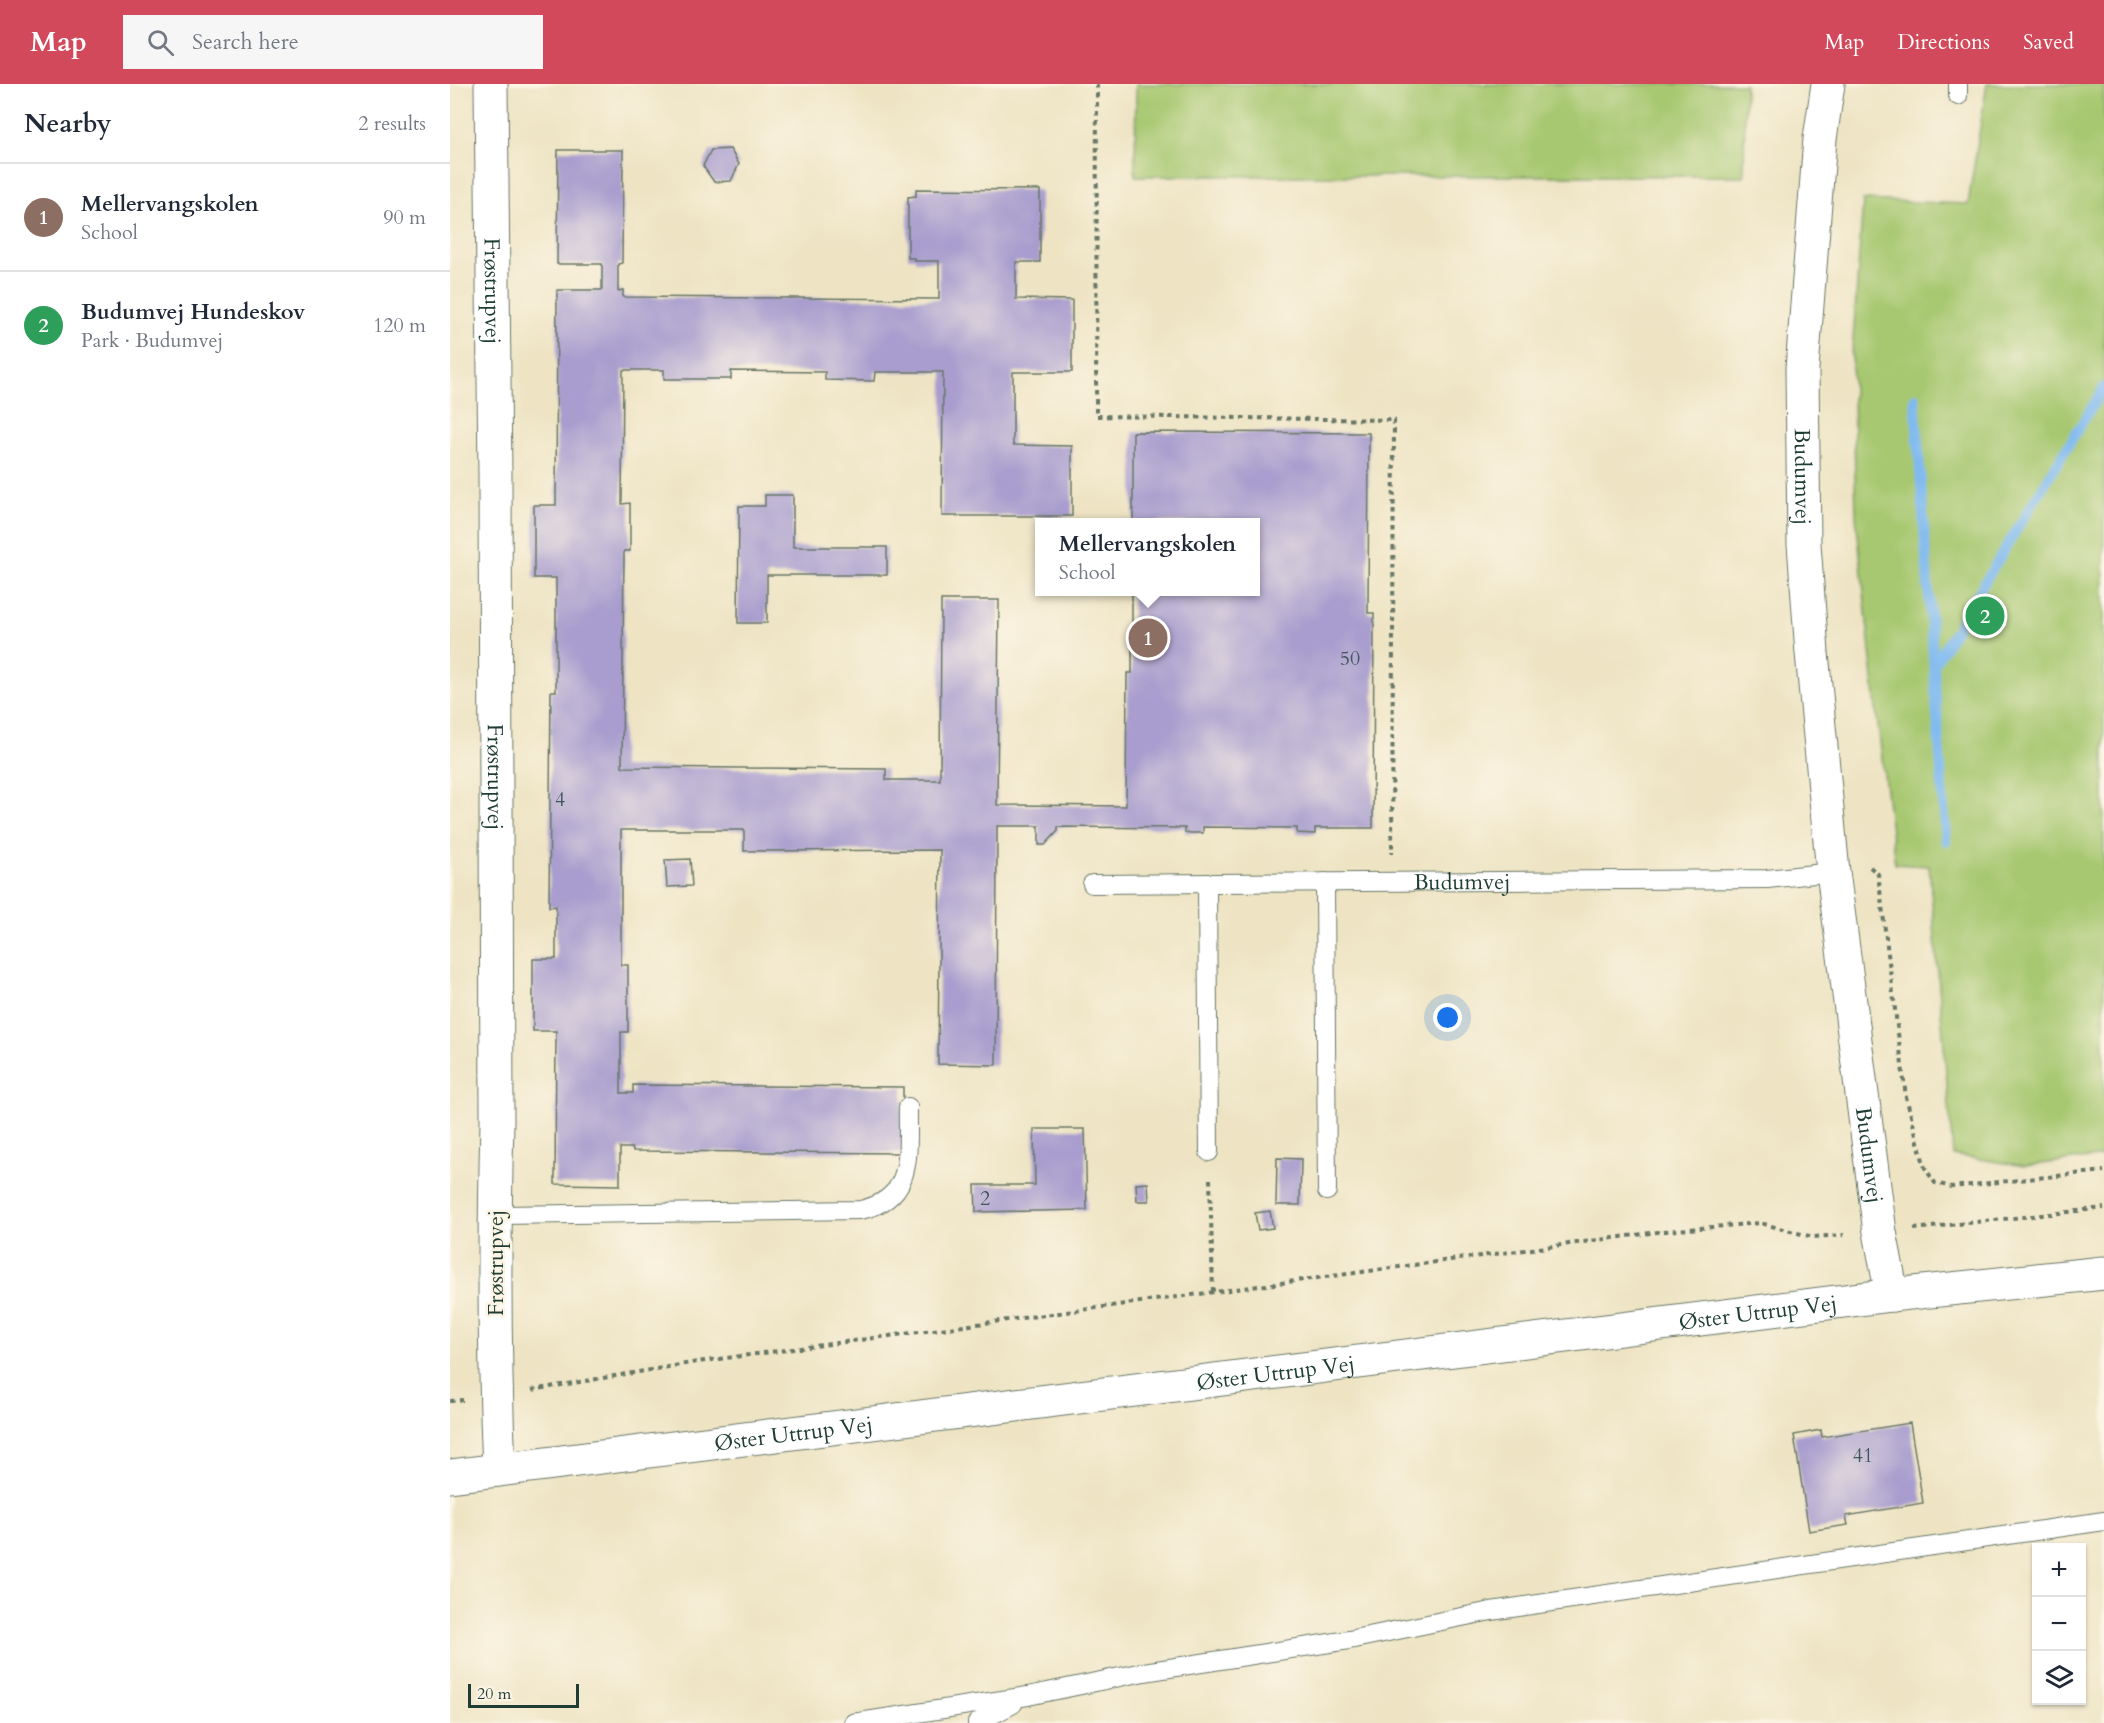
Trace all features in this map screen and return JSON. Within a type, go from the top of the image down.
[{"type":"street","name":"Frøstrupvej","points":[[491,84],[495,500],[496,1397],[499,1470]]},
{"type":"street","name":"Budumvej","points":[[1828,84],[1820,140],[1802,369],[1804,544],[1833,872],[1880,1232],[1892,1295]]},
{"type":"street","name":"Øster Uttrup Vej","points":[[450,1476],[1892,1295],[2104,1273]]},
{"type":"lane","name":"Budumvej","points":[[1092,884],[1767,879],[1833,872]]},
{"type":"lane","points":[[1325,882],[1327,1191]]},
{"type":"lane","points":[[1206,883],[1209,1152]]},
{"type":"lane","points":[[495,1215],[860,1210],[875,1207],[888,1199],[901,1185],[907,1168],[908,1107]]},
{"type":"lane","points":[[853,1723],[1028,1696],[1144,1672],[1349,1640],[1491,1611],[2104,1521]]},
{"type":"lane","points":[[976,1723],[1028,1696]]},
{"type":"path","points":[[1097,84],[1096,416],[1394,420],[1392,882]]},
{"type":"path","points":[[1833,872],[1870,867],[1878,874],[1906,1097],[1925,1168],[1935,1183],[1952,1188],[2104,1171]]},
{"type":"path","points":[[1209,1152],[1213,1293]]},
{"type":"path","points":[[450,1401],[496,1397],[697,1362],[1665,1231],[1760,1224],[1813,1237],[2104,1208]]},
{"type":"green space","points":[[1136,84],[1745,84],[1744,176],[1135,176]]},
{"type":"green space","points":[[1987,84],[2104,84],[2104,1156],[2025,1166],[1953,1155],[1929,866],[1895,864],[1856,516],[1852,354],[1863,200],[1968,204]]},
{"type":"building","points":[[730,149],[739,164],[731,181],[714,182],[703,166],[711,150]]},
{"type":"building","points":[[558,150],[623,150],[622,263],[618,264],[618,291],[623,290],[623,297],[939,299],[939,261],[915,261],[915,258],[908,258],[908,197],[916,196],[916,189],[1040,190],[1040,262],[1016,262],[1016,299],[1072,300],[1072,372],[1013,372],[1013,445],[1072,446],[1072,516],[942,516],[943,372],[875,372],[874,381],[825,380],[825,372],[731,371],[731,379],[664,379],[664,370],[623,370],[622,504],[630,503],[630,551],[624,551],[622,767],[886,769],[886,780],[940,780],[941,600],[999,600],[997,805],[1126,806],[1127,673],[1132,673],[1132,596],[1260,596],[1260,518],[1133,518],[1133,432],[1369,433],[1368,613],[1374,613],[1373,828],[1315,828],[1315,834],[1297,833],[1297,828],[1203,827],[1203,833],[1185,833],[1185,828],[1058,827],[1058,831],[1045,845],[1039,845],[1039,826],[997,826],[996,1065],[938,1064],[940,850],[744,851],[744,830],[621,830],[621,965],[628,965],[628,1032],[621,1032],[621,1093],[633,1093],[633,1085],[903,1087],[903,1153],[633,1151],[632,1148],[620,1148],[620,1185],[555,1184],[556,1031],[533,1031],[533,959],[556,959],[556,906],[549,907],[551,691],[556,691],[556,578],[534,578],[534,505],[556,505],[557,290],[602,290],[602,264],[557,264]]},
{"type":"building","points":[[765,495],[793,495],[793,547],[887,547],[887,575],[767,575],[767,623],[738,623],[739,506],[765,506]]},
{"type":"building","points":[[690,859],[692,886],[667,887],[665,860]]},
{"type":"building","points":[[1034,1129],[1085,1129],[1087,1210],[976,1212],[975,1185],[1035,1185]]},
{"type":"building","points":[[1277,1158],[1301,1159],[1300,1205],[1276,1205]]},
{"type":"building","points":[[1148,1183],[1149,1201],[1137,1201],[1136,1184]]},
{"type":"building","points":[[1270,1211],[1273,1228],[1258,1230],[1255,1213]]},
{"type":"building","points":[[1910,1423],[1923,1503],[1846,1516],[1848,1525],[1809,1531],[1794,1435],[1821,1430],[1822,1437]]},
{"type":"waterway","points":[[1934,665],[2104,387]]},
{"type":"waterway","points":[[1915,398],[1946,841]]},
{"type":"place","name":"Budumvej Hundeskov","points":[[1985,616]]},
{"type":"place","name":"Mellervangskolen","points":[[1148,638]]}]
